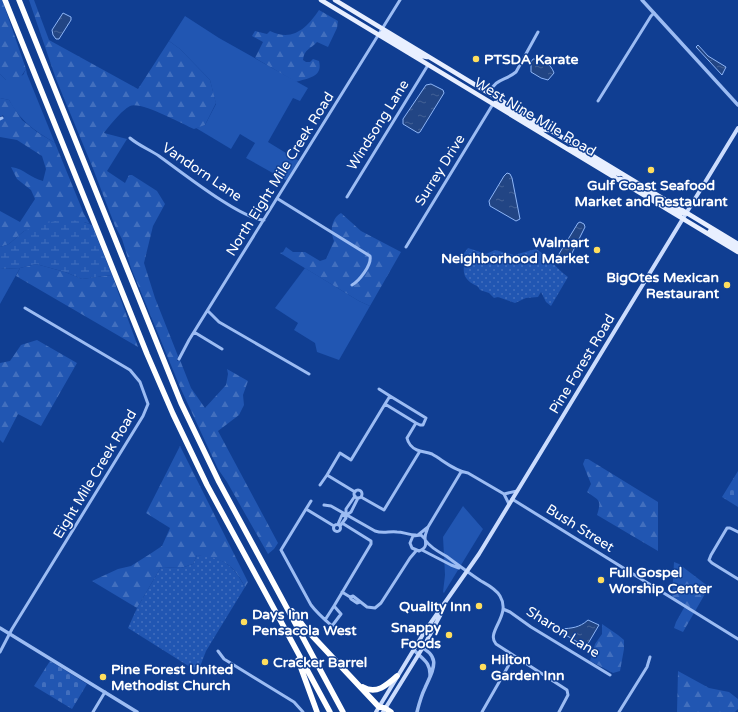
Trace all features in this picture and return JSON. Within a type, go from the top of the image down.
[{"type":"highway","points":[[5,0],[141,339],[173,414],[207,485],[330,712]]},
{"type":"highway","points":[[18,0],[181,403],[218,482],[343,712]]},
{"type":"highway","points":[[281,597],[304,627],[381,710],[391,712]]},
{"type":"highway","points":[[293,644],[317,712]]},
{"type":"highway","points":[[354,680],[364,688],[374,690],[384,687],[397,676]]},
{"type":"main road","name":"West Nine Mile Road","points":[[321,0],[738,252]]},
{"type":"main road","name":"West Nine Mile Road","points":[[335,0],[738,244]]},
{"type":"main road","points":[[330,5],[339,7],[375,29],[382,29]]},
{"type":"main road","points":[[379,35],[382,33],[422,56],[431,58]]},
{"type":"main road","points":[[439,72],[447,73],[482,94],[485,95],[489,93]]},
{"type":"main road","points":[[493,104],[495,103],[501,105],[540,129],[550,130]]},
{"type":"main road","name":"Pine Forest Road","points":[[381,710],[423,648],[442,612],[442,609],[467,572],[517,491],[738,128]]},
{"type":"main road","points":[[568,149],[574,150],[613,172],[621,173]]},
{"type":"main road","points":[[616,179],[626,180],[680,213],[686,213]]},
{"type":"main road","points":[[683,219],[686,217],[691,219],[738,248]]},
{"type":"main road","name":"Pine Forest Road","points":[[381,710],[397,676],[438,611],[442,609]]},
{"type":"street","name":"North Eight Mile Creek Road","points":[[179,360],[194,332],[278,199],[400,0]]},
{"type":"street","points":[[642,0],[738,105]]},
{"type":"street","points":[[598,101],[654,13]]},
{"type":"street","points":[[489,93],[496,82],[516,72],[538,32]]},
{"type":"street","name":"Windsong Lane","points":[[347,197],[428,65]]},
{"type":"street","name":"Surrey Drive","points":[[406,247],[493,104]]},
{"type":"street","name":"Vandorn Lane","points":[[130,138],[149,149],[232,207],[255,218],[264,220]]},
{"type":"street","points":[[278,199],[370,256],[370,261],[358,281],[352,285]]},
{"type":"street","name":"Eight Mile Creek Road","points":[[0,652],[143,416],[148,404],[140,382],[130,370],[25,308]]},
{"type":"street","points":[[208,311],[219,322],[309,374]]},
{"type":"street","points":[[194,332],[222,349]]},
{"type":"street","points":[[379,389],[426,418],[423,425],[420,426],[385,404]]},
{"type":"street","points":[[320,485],[340,453],[351,460],[390,396]]},
{"type":"street","points":[[416,423],[407,438],[415,448],[434,455],[461,472],[468,473],[504,494],[509,504]]},
{"type":"street","points":[[327,475],[357,496],[384,510],[420,451]]},
{"type":"street","points":[[422,550],[426,546],[428,527],[461,472]]},
{"type":"street","points":[[504,494],[517,491]]},
{"type":"street","points":[[339,525],[342,516],[350,512],[357,496]]},
{"type":"street","points":[[345,515],[346,509],[357,496]]},
{"type":"street","name":"Bush Street","points":[[512,499],[738,639]]},
{"type":"street","points":[[310,501],[281,550],[311,605],[332,626],[341,614],[334,606]]},
{"type":"street","points":[[324,505],[331,506],[375,531],[385,533],[399,532],[417,535],[426,540],[432,547],[461,568],[496,590],[501,598],[503,609],[501,619],[492,635],[493,640],[496,644],[567,690],[568,695],[559,712]]},
{"type":"street","points":[[306,509],[371,541],[371,544],[325,620]]},
{"type":"street","points":[[410,543],[412,538],[428,527]]},
{"type":"street","points":[[738,532],[727,528],[709,560],[738,579]]},
{"type":"street","points":[[405,534],[412,548],[416,551]]},
{"type":"street","points":[[410,558],[412,548]]},
{"type":"street","points":[[342,592],[357,603],[360,602],[368,607],[375,608],[381,603],[416,551],[422,550],[451,565],[461,568]]},
{"type":"street","name":"Sharon Lane","points":[[503,609],[610,675]]},
{"type":"street","points":[[0,628],[137,712]]},
{"type":"street","points":[[417,645],[428,651],[433,660],[433,670],[421,697],[417,712]]},
{"type":"street","points":[[414,650],[430,666],[429,679]]},
{"type":"street","points":[[218,651],[224,659],[294,702],[303,712]]},
{"type":"street","points":[[482,712],[514,656]]},
{"type":"street","points":[[619,712],[647,667],[650,657]]},
{"type":"street","points":[[412,664],[417,660],[424,660]]},
{"type":"street","points":[[93,712],[105,692]]},
{"type":"green space","points":[[0,0],[2,0],[26,69],[18,81],[6,80],[0,74]]},
{"type":"green space","points":[[29,0],[34,0],[49,40],[138,89],[169,41],[180,49],[210,80],[216,103],[205,125],[194,129],[143,107],[135,105],[130,106],[123,111],[104,133],[127,139],[107,171],[125,183],[129,175],[132,175],[157,191],[165,204],[153,226],[144,263],[155,298],[178,356],[177,361],[180,360],[191,388],[205,408],[226,385],[228,374],[227,369],[248,381],[243,395],[244,405],[239,415],[218,431],[278,543],[268,554],[218,469],[180,387],[131,268],[122,239],[115,226],[56,79]]},
{"type":"green space","points":[[319,10],[338,21],[337,28],[328,47],[317,42],[304,56],[303,60],[306,62],[310,62],[313,59],[319,61],[320,66],[317,74],[310,78],[296,82],[255,58],[263,42],[252,36],[255,31],[267,34],[270,31],[278,34],[292,34],[299,31],[310,22]]},
{"type":"green space","points":[[185,16],[219,38],[308,88],[300,101],[293,98],[268,142],[299,161],[287,181],[246,158],[255,143],[240,134],[231,149],[196,128],[205,125],[216,104],[210,80],[180,49],[169,41]]},
{"type":"green space","points":[[26,69],[55,143],[23,120],[9,100],[0,98],[0,74],[6,80],[23,75]]},
{"type":"green space","points":[[0,98],[9,100],[22,120],[37,132],[55,143],[84,214],[90,224],[84,222],[24,231],[9,244],[0,247],[0,211],[20,222],[35,199],[31,190],[17,179],[11,167],[43,181],[46,169],[42,156],[17,140],[0,137],[0,120],[4,118],[3,115],[0,117]]},
{"type":"green space","points":[[341,213],[361,231],[401,252],[370,306],[359,301],[280,253],[283,252],[286,247],[293,252],[305,252],[320,261],[326,259],[334,241],[332,233],[333,222]]},
{"type":"green space","points":[[65,219],[92,225],[112,275],[82,279],[65,272],[36,264],[20,268],[0,269],[0,247],[9,244],[24,231],[46,223]]},
{"type":"green space","points":[[468,248],[486,254],[495,250],[514,255],[536,249],[568,277],[551,306],[546,302],[541,292],[538,297],[526,298],[515,303],[498,297],[494,298],[489,293],[480,290],[477,286],[469,282],[465,276],[465,259],[461,257]]},
{"type":"green space","points":[[36,264],[65,272],[82,279],[112,275],[138,347],[16,276],[20,268]]},
{"type":"green space","points":[[20,268],[0,304],[0,269]]},
{"type":"green space","points":[[305,268],[359,301],[370,306],[339,360],[317,352],[315,343],[294,330],[298,323],[275,308]]},
{"type":"green space","points":[[37,340],[77,363],[41,426],[18,414],[3,443],[0,440],[0,363],[10,361],[21,345]]},
{"type":"green space","points":[[180,446],[248,582],[245,587],[236,572],[221,561],[197,555],[193,564],[181,568],[161,567],[137,608],[92,581],[118,569],[131,566],[162,546],[170,528],[146,513]]},
{"type":"green space","points":[[585,459],[588,459],[658,502],[658,551],[597,515],[599,503],[597,499],[587,492],[591,484],[583,464]]},
{"type":"green space","points":[[738,471],[738,507],[722,497]]},
{"type":"green space","points":[[463,506],[483,529],[444,593],[445,575],[443,537]]},
{"type":"green space","points":[[197,555],[214,558],[226,564],[241,579],[245,587],[206,651],[198,672],[128,628],[137,608],[161,567],[181,568],[193,564]]},
{"type":"green space","points":[[674,562],[679,564],[709,587],[683,632],[674,628],[685,606],[672,598]]},
{"type":"green space","points":[[602,624],[624,640],[620,671],[613,673],[590,661],[595,644],[602,634]]},
{"type":"green space","points":[[50,661],[87,684],[72,709],[34,686]]},
{"type":"green space","points":[[678,671],[709,688],[729,692],[738,699],[738,709],[735,712],[677,712]]},
{"type":"water","points":[[63,13],[71,17],[71,20],[59,39],[56,39],[52,30]]},
{"type":"water","points":[[698,45],[708,56],[726,67],[722,75],[696,47]]},
{"type":"water","points":[[533,59],[543,61],[551,67],[554,73],[548,80],[531,72],[531,62]]},
{"type":"water","points":[[431,84],[443,90],[444,93],[418,133],[403,124],[403,119],[426,85]]},
{"type":"water","points":[[507,173],[510,174],[512,178],[520,219],[516,221],[490,206],[489,201]]},
{"type":"water","points":[[580,222],[584,224],[585,227],[570,257],[566,260],[559,257],[559,254]]},
{"type":"water","points":[[588,620],[599,625],[586,647],[559,631],[561,629],[578,626]]},
{"type":"place","name":"PTSDA Karate","points":[[476,59]]},
{"type":"place","name":"Gulf Coast Seafood Market and Restaurant","points":[[651,170]]},
{"type":"place","name":"Walmart Neighborhood Market","points":[[597,250]]},
{"type":"place","name":"BigOtes Mexican Restaurant","points":[[727,285]]},
{"type":"place","name":"Full Gospel Worship Center","points":[[601,580]]},
{"type":"place","name":"Quality Inn","points":[[479,606]]},
{"type":"place","name":"Days Inn Pensacola West","points":[[244,622]]},
{"type":"place","name":"Snappy Foods","points":[[449,635]]},
{"type":"place","name":"Cracker Barrel","points":[[265,662]]},
{"type":"place","name":"Hilton Garden Inn","points":[[483,667]]},
{"type":"place","name":"Pine Forest United Methodist Church","points":[[103,677]]}]
